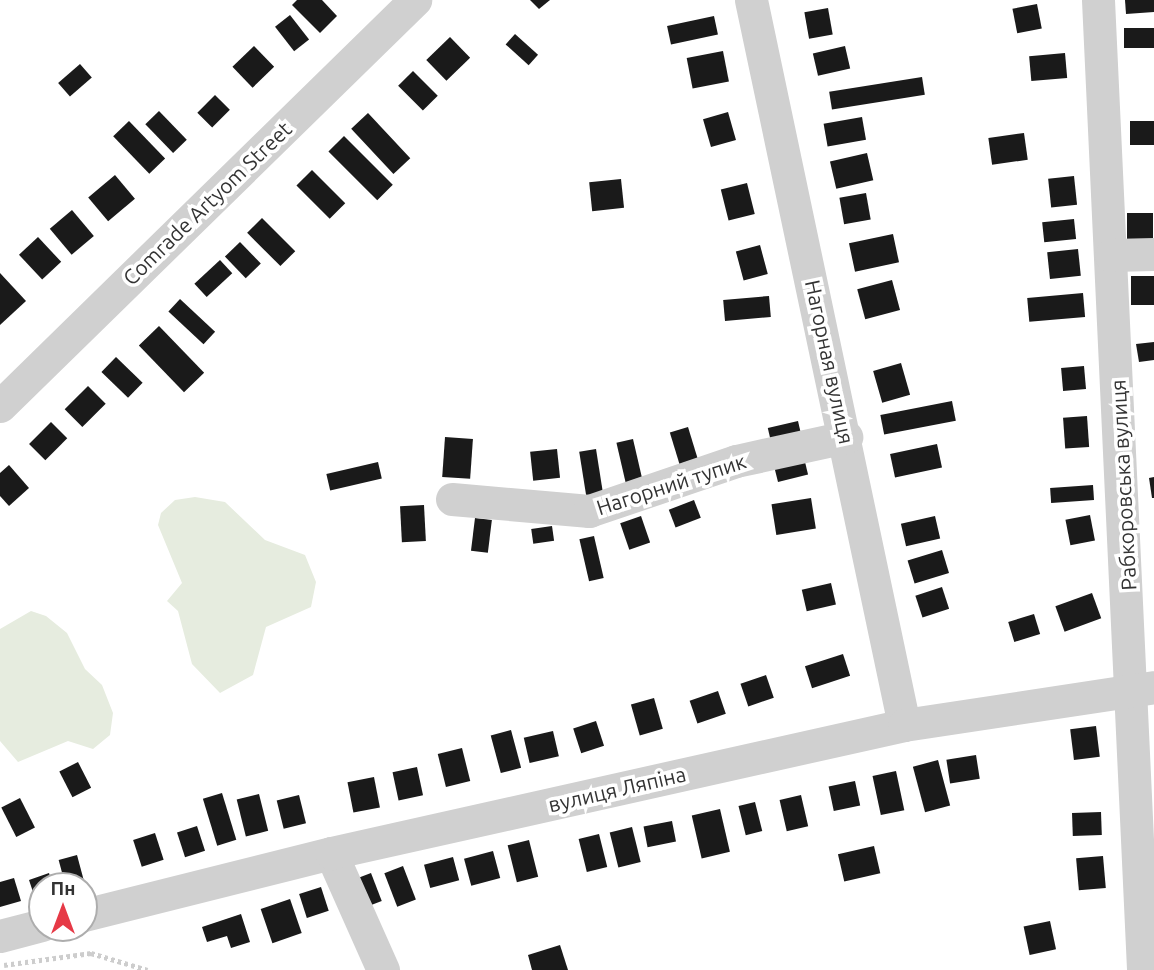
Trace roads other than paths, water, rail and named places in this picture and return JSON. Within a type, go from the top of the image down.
[{"type":"street","name":"Comrade Artyom Street","points":[[0,407],[415,0]]},
{"type":"street","name":"Нагорная вулиця","points":[[751,0],[846,438],[904,725]]},
{"type":"street","name":"Рабкоровська вулиця","points":[[1098,0],[1111,255],[1143,689],[1143,970]]},
{"type":"street","points":[[1111,255],[1154,254]]},
{"type":"street","name":"Нагорний тупик","points":[[452,499],[589,511],[736,461],[846,438]]},
{"type":"street","name":"вулиця Ляпіна","points":[[98,911],[331,853],[904,725],[1143,689]]},
{"type":"street","points":[[331,853],[383,970]]},
{"type":"street","points":[[0,936],[28,929]]}]
